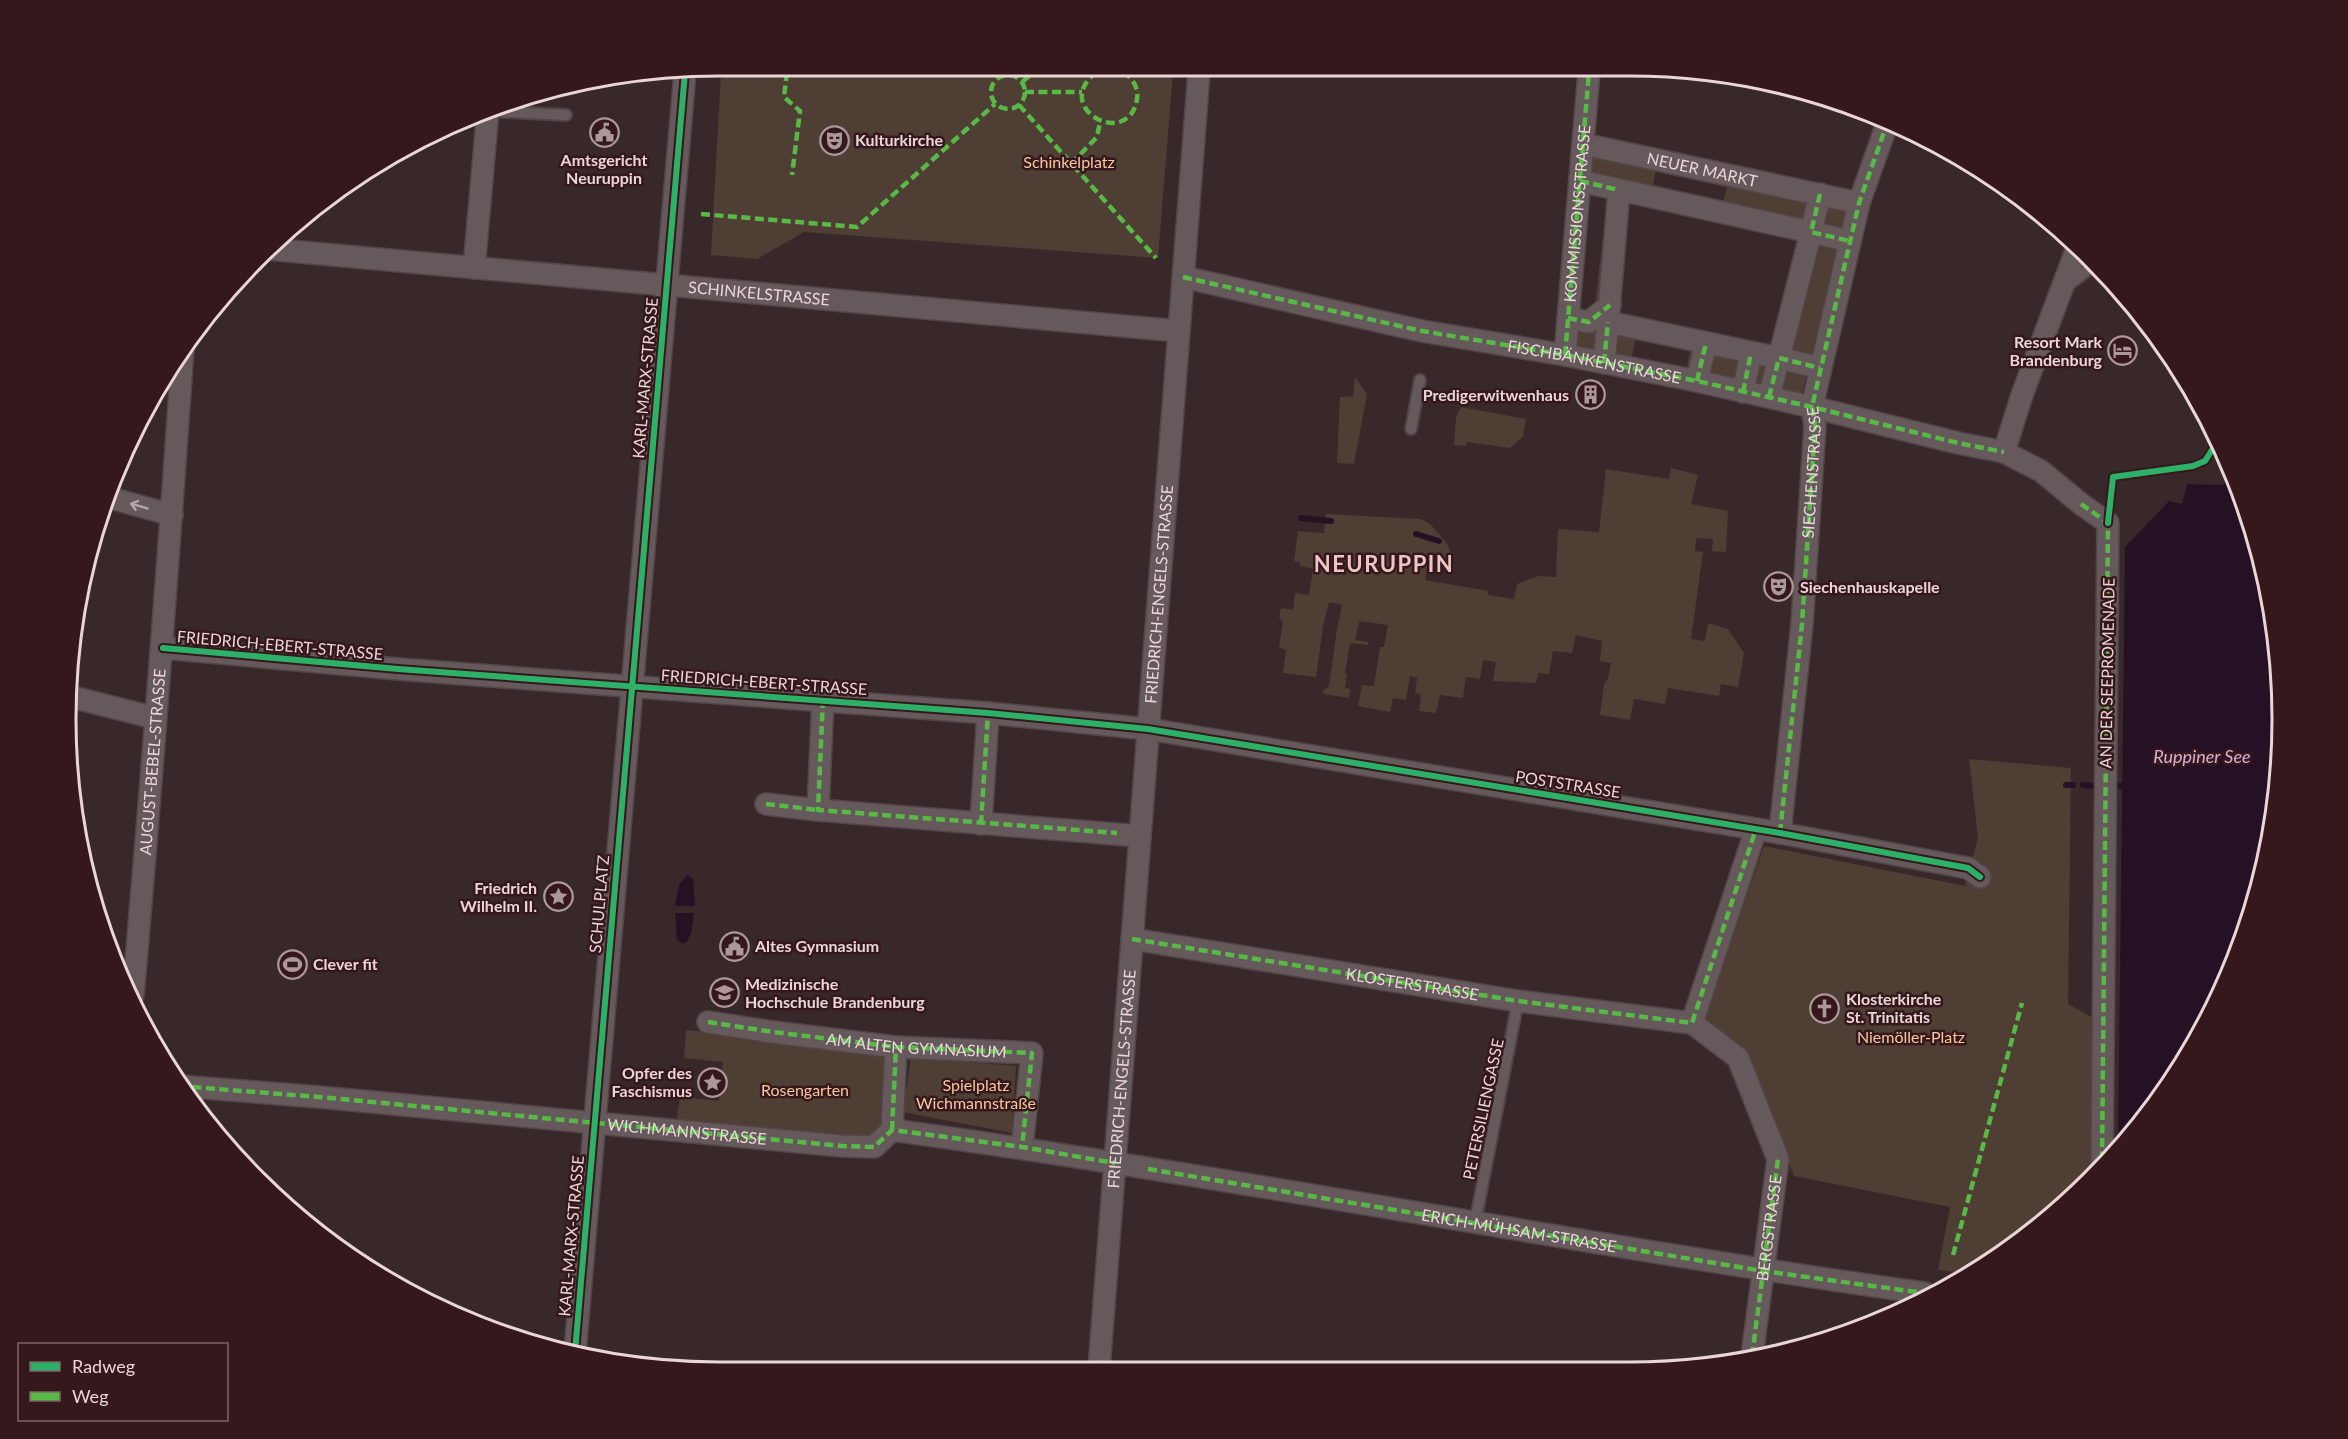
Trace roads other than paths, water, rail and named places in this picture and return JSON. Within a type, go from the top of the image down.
[{"type":"street","name":"FRIEDRICH-ENGELS-STRASSE","points":[[1101,1362],[1199,76]]},
{"type":"street","name":"KOMMISSIONSSTRASSE","points":[[1565,355],[1589,76]]},
{"type":"street","name":"KARL-MARX-STRASSE","points":[[632,687],[685,78]]},
{"type":"street","points":[[474,268],[487,120]]},
{"type":"street","name":"SIECHENSTRASSE","points":[[1780,833],[1803,624],[1815,426],[1812,407],[1859,203],[1885,130]]},
{"type":"street","name":"NEUER MARKT","points":[[1583,144],[1859,203]]},
{"type":"street","points":[[1580,181],[1850,241]]},
{"type":"street","points":[[1604,363],[1619,190]]},
{"type":"street","points":[[1769,397],[1820,194]]},
{"type":"street","name":"SCHINKELSTRASSE","points":[[281,250],[1179,331]]},
{"type":"street","points":[[2004,452],[2022,395],[2074,256]]},
{"type":"street","name":"FISCHBÄNKENSTRASSE","points":[[1183,277],[1422,331],[1565,355],[1697,381],[2004,452]]},
{"type":"street","points":[[1568,318],[1589,322],[1609,314],[1706,343],[1820,368]]},
{"type":"street","points":[[1697,381],[1706,343]]},
{"type":"street","points":[[1743,392],[1751,352]]},
{"type":"street","name":"AUGUST-BEBEL-STRASSE","points":[[134,985],[155,718],[163,648],[182,367]]},
{"type":"street","name":"AN DER SEEPROMENADE","points":[[2004,452],[2041,471],[2108,523],[2102,1154]]},
{"type":"street","points":[[116,499],[172,515]]},
{"type":"street","name":"FRIEDRICH-EBERT-STRASSE","points":[[163,648],[632,687],[988,712],[1148,729]]},
{"type":"street","name":"SCHULPLATZ","points":[[594,1123],[632,687]]},
{"type":"street","points":[[77,698],[155,718]]},
{"type":"street","points":[[818,810],[823,699]]},
{"type":"street","points":[[981,824],[988,712]]},
{"type":"street","name":"POSTSTRASSE","points":[[1148,729],[1780,833],[1968,868],[1980,877]]},
{"type":"street","points":[[766,804],[1140,836]]},
{"type":"street","points":[[1692,1023],[1756,829]]},
{"type":"street","name":"KLOSTERSTRASSE","points":[[1132,939],[1518,1001],[1692,1023]]},
{"type":"street","name":"AM ALTEN GYMNASIUM","points":[[708,1022],[896,1047],[1032,1053],[1022,1147]]},
{"type":"street","name":"BERGSTRASSE","points":[[1692,1023],[1738,1058],[1778,1160],[1753,1350]]},
{"type":"street","points":[[896,1047],[892,1130],[1022,1147],[1115,1164]]},
{"type":"street","name":"WICHMANNSTRASSE","points":[[192,1087],[852,1147],[874,1147],[892,1130]]},
{"type":"street","name":"KARL-MARX-STRASSE","points":[[576,1346],[594,1123]]},
{"type":"street","name":"ERICH-MÜHSAM-STRASSE","points":[[1115,1164],[1914,1295]]},
{"type":"lane","points":[[512,112],[566,115]]},
{"type":"lane","points":[[2060,292],[2088,270]]},
{"type":"lane","points":[[1411,429],[1420,380]]},
{"type":"lane","name":"PETERSILIENGASSE","points":[[1475,1223],[1518,1001]]},
{"type":"water","name":"Ruppiner See","points":[[2226,482],[2250,553],[2266,636],[2272,720],[2266,803],[2250,886],[2223,966],[2185,1041],[2163,1077],[2118,1136],[2125,547],[2169,501],[2182,504],[2187,484],[2223,485]]},
{"type":"water","points":[[687,875],[693,879],[695,906],[675,906],[679,885]]},
{"type":"water","points":[[675,913],[694,913],[691,934],[684,944],[677,940]]},
{"type":"waterway","points":[[1301,518],[1331,521]]},
{"type":"waterway","points":[[1416,534],[1439,541]]},
{"type":"waterway","points":[[2066,785],[2073,785]]},
{"type":"waterway","points":[[2083,785],[2098,786]]},
{"type":"waterway","points":[[2113,786],[2122,786]]},
{"type":"place","name":"Amtsgericht Neuruppin","points":[[604,132]]},
{"type":"place","name":"Kulturkirche","points":[[834,140]]},
{"type":"place","name":"Resort Mark Brandenburg","points":[[2123,351]]},
{"type":"place","name":"Predigerwitwenhaus","points":[[1590,395]]},
{"type":"place","name":"Siechenhauskapelle","points":[[1779,587]]},
{"type":"place","name":"Friedrich Wilhelm II.","points":[[558,897]]},
{"type":"place","name":"Altes Gymnasium","points":[[734,946]]},
{"type":"place","name":"Clever fit","points":[[292,964]]},
{"type":"place","name":"Medizinische Hochschule Brandenburg","points":[[724,993]]},
{"type":"place","name":"Klosterkirche St. Trinitatis","points":[[1825,1008]]},
{"type":"place","name":"Opfer des Faschismus","points":[[713,1082]]},
{"type":"district","name":"NEURUPPIN","points":[[1384,564]]},
{"type":"park label","name":"Schinkelplatz","points":[[1069,162]]},
{"type":"park label","name":"Niemöller-Platz","points":[[1911,1037]]},
{"type":"park label","name":"Rosengarten","points":[[805,1090]]},
{"type":"park label","name":"Spielplatz Wichmannstraße","points":[[976,1094]]}]
